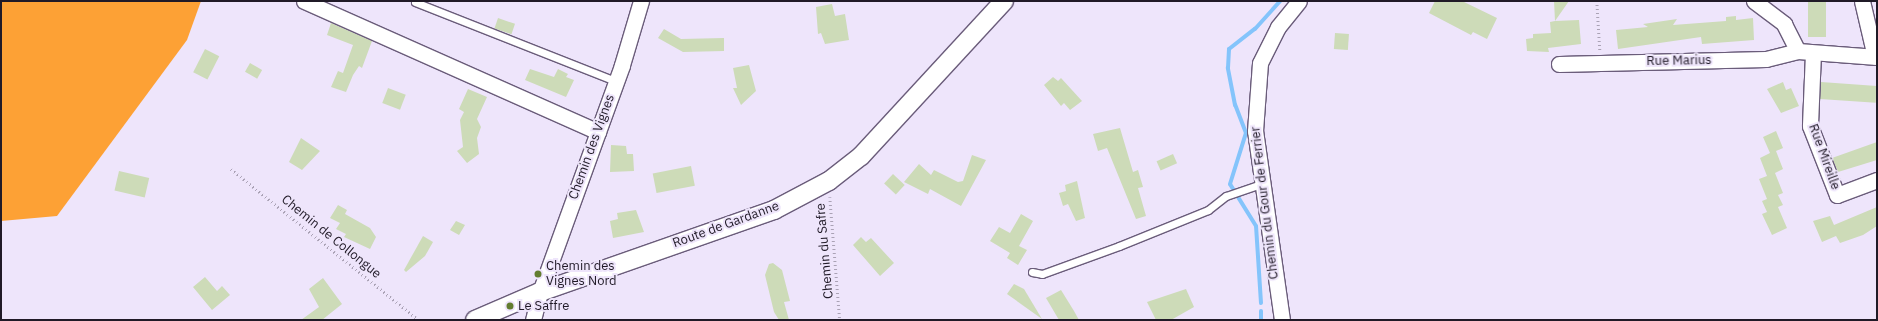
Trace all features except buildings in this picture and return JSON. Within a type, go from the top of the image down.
[{"type":"street","points":[[304,1],[598,132]]},
{"type":"street","name":"Chemin des Vignes","points":[[533,320],[540,292],[616,81],[641,1]]},
{"type":"street","name":"Route de Gardanne","points":[[475,320],[540,292],[774,210],[829,181],[861,156],[1004,1]]},
{"type":"street","name":"Chemin du Gour de Ferrier","points":[[1282,320],[1261,184],[1255,131],[1260,63],[1278,27],[1299,1]]},
{"type":"street","points":[[1754,1],[1784,24],[1798,51],[1876,57],[1862,1]]},
{"type":"street","name":"Rue Marius","points":[[1559,64],[1766,59],[1798,51]]},
{"type":"street","name":"Rue Mireille","points":[[1813,53],[1810,126],[1837,195],[1877,180]]},
{"type":"lane","points":[[416,2],[616,81]]},
{"type":"lane","points":[[1032,272],[1042,274],[1126,243],[1208,210],[1226,196],[1261,184]]},
{"type":"path","points":[[1597,1],[1601,63]]},
{"type":"path","name":"Chemin de Collongue","points":[[231,169],[419,320]]},
{"type":"path","name":"Chemin du Safre","points":[[829,181],[840,320]]},
{"type":"shaded area","points":[[1,1],[201,1],[187,40],[57,216],[1,221]]},
{"type":"waterway","points":[[1261,303],[1256,226],[1230,184],[1246,133],[1235,105],[1228,68],[1229,49],[1255,29],[1280,1]]},
{"type":"waterway","points":[[1261,311],[1261,320]]},
{"type":"place","name":"Chemin des Vignes Nord","points":[[538,274]]},
{"type":"place","name":"Le Saffre","points":[[510,306]]}]
